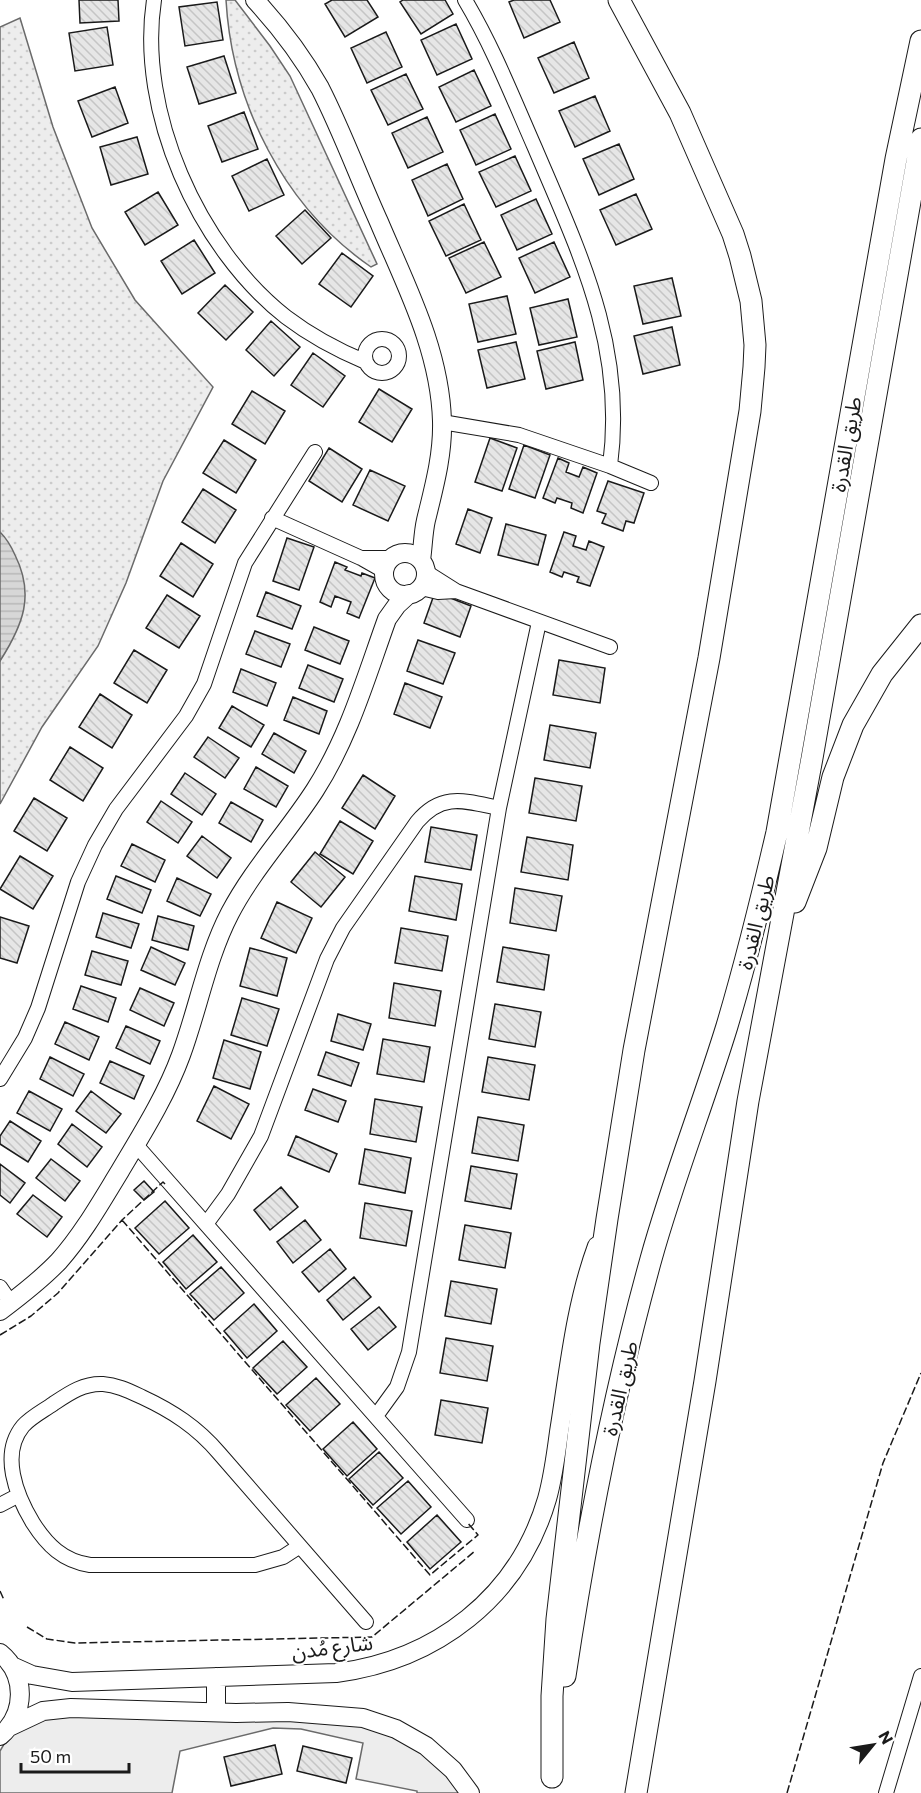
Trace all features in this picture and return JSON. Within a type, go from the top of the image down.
[{"type":"main road","points":[[551,1785],[555,1638],[607,1219],[634,1050],[684,792],[726,557],[753,389],[755,345],[751,301],[733,234],[680,113],[619,0]]},
{"type":"main road","name":"طريق القدرة","points":[[636,1793],[705,1381],[748,1101],[781,930],[906,161],[921,40]]},
{"type":"main road","name":"طريق القدرة","points":[[551,1785],[573,1620],[624,1362],[665,1212],[708,1086],[742,975],[777,832],[906,161],[921,139]]},
{"type":"main road","points":[[781,930],[811,863],[833,777],[854,725],[882,674],[921,625]]},
{"type":"street","points":[[154,0],[150,47],[159,112],[186,184],[206,222],[241,273],[285,316],[337,350],[366,362]]},
{"type":"street","points":[[0,1287],[5,1307],[29,1289],[58,1262],[81,1233],[136,1145],[160,1101],[178,1063],[228,916],[245,886],[295,821],[333,758],[357,705],[387,619],[396,605],[405,572],[426,520],[435,489],[442,422],[438,384],[428,342],[413,302],[319,88],[291,42],[255,0]]},
{"type":"street","points":[[465,0],[498,62],[578,247],[595,296],[606,340],[613,386],[615,433],[610,466]]},
{"type":"street","points":[[442,422],[519,435],[610,466],[651,483]]},
{"type":"street","points":[[0,1079],[25,1038],[38,1008],[78,882],[95,845],[116,809],[186,716],[204,684],[245,563],[315,452]]},
{"type":"street","points":[[272,518],[361,558],[405,572],[438,592],[456,591],[610,647]]},
{"type":"street","points":[[376,1416],[397,1387],[409,1352],[499,808],[539,621]]},
{"type":"street","points":[[206,1224],[228,1194],[261,1136],[313,991],[343,928],[417,822],[426,811],[439,803],[453,800],[499,808]]},
{"type":"street","points":[[136,1145],[467,1520]]},
{"type":"street","name":"شارع مُدن","points":[[6,1660],[32,1675],[72,1682],[336,1673],[393,1661],[446,1636],[477,1612],[503,1584],[530,1543],[548,1498],[580,1303],[607,1219]]},
{"type":"street","points":[[300,1545],[283,1557],[255,1565],[82,1564],[66,1558],[53,1549],[32,1520],[19,1495],[10,1469],[9,1454],[13,1440],[22,1427],[74,1390],[88,1385],[112,1385],[128,1390],[169,1410],[208,1440],[300,1545],[366,1623]]},
{"type":"street","points":[[0,1505],[19,1495]]},
{"type":"street","points":[[5,1732],[16,1716],[20,1704],[18,1678],[6,1660]]},
{"type":"street","points":[[886,1793],[921,1676]]},
{"type":"street","points":[[216,1677],[216,1712]]},
{"type":"street","points":[[5,1732],[30,1716],[57,1708],[298,1712],[363,1718],[396,1729],[426,1746],[453,1770],[470,1793]]},
{"type":"shaded area","points":[[226,0],[235,0],[290,76],[377,264],[371,267],[340,243],[312,215],[288,184],[268,150],[239,77],[230,39]]},
{"type":"shaded area","points":[[20,18],[53,127],[92,228],[135,300],[213,387],[163,481],[126,583],[98,646],[42,727],[0,804],[0,27]]},
{"type":"shaded area","points":[[0,532],[10,546],[21,570],[25,597],[24,610],[15,635],[0,661]]},
{"type":"shaded area","points":[[321,1712],[410,1736],[465,1793],[417,1793],[417,1791],[356,1779],[363,1743],[301,1729],[273,1728],[180,1751],[172,1793],[0,1793],[0,1751],[7,1739],[38,1713]]},
{"type":"building","points":[[79,0],[118,0],[119,21],[80,23]]},
{"type":"building","points":[[332,0],[367,0],[378,17],[345,37],[325,4]]},
{"type":"building","points":[[403,0],[445,0],[453,14],[421,34],[400,2]]},
{"type":"building","points":[[550,0],[560,22],[524,38],[509,2]]},
{"type":"building","points":[[217,2],[223,40],[185,46],[179,7]]},
{"type":"building","points":[[456,24],[472,59],[437,75],[421,40]]},
{"type":"building","points":[[107,27],[113,65],[75,71],[69,33]]},
{"type":"building","points":[[386,32],[402,67],[367,83],[351,48]]},
{"type":"building","points":[[574,42],[589,78],[554,93],[538,58]]},
{"type":"building","points":[[224,56],[236,93],[199,104],[187,67]]},
{"type":"building","points":[[474,70],[491,106],[456,122],[439,87]]},
{"type":"building","points":[[406,74],[423,109],[388,125],[371,90]]},
{"type":"building","points":[[115,87],[128,123],[92,137],[78,101]]},
{"type":"building","points":[[595,96],[610,131],[575,147],[559,111]]},
{"type":"building","points":[[244,112],[258,149],[222,162],[208,126]]},
{"type":"building","points":[[495,114],[511,149],[476,165],[460,130]]},
{"type":"building","points":[[427,117],[443,152],[408,168],[392,133]]},
{"type":"building","points":[[137,137],[148,174],[111,185],[100,147]]},
{"type":"building","points":[[619,144],[634,179],[599,195],[583,159]]},
{"type":"building","points":[[515,156],[531,191],[496,207],[479,172]]},
{"type":"building","points":[[267,159],[284,195],[249,211],[232,176]]},
{"type":"building","points":[[447,164],[463,199],[428,216],[412,180]]},
{"type":"building","points":[[158,192],[178,225],[145,245],[125,212]]},
{"type":"building","points":[[636,194],[652,229],[616,245],[600,210]]},
{"type":"building","points":[[536,199],[552,234],[517,250],[501,215]]},
{"type":"building","points":[[464,204],[481,240],[446,256],[429,221]]},
{"type":"building","points":[[305,210],[331,238],[302,264],[276,236]]},
{"type":"building","points":[[194,240],[215,273],[182,294],[161,261]]},
{"type":"building","points":[[484,242],[501,277],[466,293],[449,258]]},
{"type":"building","points":[[554,242],[570,277],[535,293],[519,258]]},
{"type":"building","points":[[342,253],[373,276],[351,307],[319,284]]},
{"type":"building","points":[[672,278],[681,316],[643,324],[634,286]]},
{"type":"building","points":[[225,285],[253,312],[226,340],[198,313]]},
{"type":"building","points":[[507,296],[516,334],[478,342],[469,304]]},
{"type":"building","points":[[568,299],[577,337],[539,345],[530,308]]},
{"type":"building","points":[[271,321],[300,347],[274,376],[246,350]]},
{"type":"building","points":[[672,327],[680,365],[643,374],[634,336]]},
{"type":"building","points":[[516,342],[525,379],[487,388],[478,350]]},
{"type":"building","points":[[575,342],[583,380],[546,389],[537,351]]},
{"type":"building","points":[[313,353],[345,376],[323,407],[291,385]]},
{"type":"building","points":[[379,389],[412,409],[392,442],[359,422]]},
{"type":"building","points":[[252,391],[285,411],[265,444],[232,424]]},
{"type":"building","points":[[490,438],[517,448],[502,491],[475,482]]},
{"type":"building","points":[[224,440],[256,460],[236,493],[203,473]]},
{"type":"building","points":[[524,445],[550,455],[535,498],[509,489]]},
{"type":"building","points":[[329,448],[362,469],[342,502],[309,481]]},
{"type":"building","points":[[558,458],[569,463],[566,472],[579,477],[583,467],[597,473],[583,513],[571,508],[572,503],[557,498],[555,503],[543,498]]},
{"type":"building","points":[[370,470],[405,486],[388,521],[353,505]]},
{"type":"building","points":[[608,481],[644,493],[634,523],[626,521],[623,531],[602,523],[606,514],[597,511]]},
{"type":"building","points":[[203,489],[236,510],[215,543],[182,522]]},
{"type":"building","points":[[468,509],[492,518],[480,553],[456,544]]},
{"type":"building","points":[[506,524],[546,535],[538,565],[498,555]]},
{"type":"building","points":[[564,532],[576,536],[573,546],[586,550],[589,541],[604,547],[590,586],[577,582],[579,577],[564,572],[562,577],[550,572]]},
{"type":"building","points":[[287,538],[314,547],[299,590],[273,581]]},
{"type":"building","points":[[181,543],[213,564],[193,597],[160,576]]},
{"type":"building","points":[[335,562],[347,567],[345,570],[375,578],[359,618],[347,613],[351,602],[335,596],[331,607],[320,602]]},
{"type":"building","points":[[266,592],[301,606],[292,629],[257,616]]},
{"type":"building","points":[[435,592],[471,606],[460,637],[424,623]]},
{"type":"building","points":[[167,595],[200,616],[179,648],[146,628]]},
{"type":"building","points":[[314,627],[349,641],[340,664],[305,650]]},
{"type":"building","points":[[255,631],[290,644],[281,667],[246,654]]},
{"type":"building","points":[[418,640],[455,653],[443,684],[407,671]]},
{"type":"building","points":[[134,650],[167,670],[147,703],[114,683]]},
{"type":"building","points":[[559,660],[605,668],[600,703],[553,695]]},
{"type":"building","points":[[308,665],[343,679],[334,702],[299,688]]},
{"type":"building","points":[[241,669],[276,683],[267,706],[233,692]]},
{"type":"building","points":[[405,683],[442,697],[430,728],[394,714]]},
{"type":"building","points":[[100,694],[132,715],[112,748],[79,727]]},
{"type":"building","points":[[293,697],[327,711],[319,734],[284,720]]},
{"type":"building","points":[[232,706],[264,725],[251,747],[219,728]]},
{"type":"building","points":[[550,725],[596,733],[590,768],[544,760]]},
{"type":"building","points":[[274,733],[306,751],[294,773],[262,754]]},
{"type":"building","points":[[208,737],[239,758],[225,778],[194,757]]},
{"type":"building","points":[[70,747],[103,768],[83,801],[50,780]]},
{"type":"building","points":[[256,767],[288,786],[276,807],[244,789]]},
{"type":"building","points":[[185,773],[216,794],[202,815],[171,794]]},
{"type":"building","points":[[363,775],[395,796],[375,829],[342,808]]},
{"type":"building","points":[[535,778],[582,786],[576,821],[529,813]]},
{"type":"building","points":[[34,798],[67,818],[47,851],[14,831]]},
{"type":"building","points":[[161,801],[192,822],[178,843],[147,822]]},
{"type":"building","points":[[231,802],[263,820],[251,842],[219,823]]},
{"type":"building","points":[[340,821],[373,841],[353,874],[320,854]]},
{"type":"building","points":[[431,827],[477,835],[471,870],[425,862]]},
{"type":"building","points":[[202,836],[231,858],[217,878],[187,856]]},
{"type":"building","points":[[527,837],[573,845],[568,880],[521,872]]},
{"type":"building","points":[[132,844],[165,860],[155,882],[121,866]]},
{"type":"building","points":[[315,852],[345,877],[321,907],[291,882]]},
{"type":"building","points":[[20,856],[53,876],[33,909],[0,889]]},
{"type":"building","points":[[116,876],[151,890],[142,913],[107,899]]},
{"type":"building","points":[[415,876],[462,884],[456,920],[409,911]]},
{"type":"building","points":[[177,878],[211,894],[200,916],[167,901]]},
{"type":"building","points":[[515,888],[562,896],[556,931],[510,923]]},
{"type":"building","points":[[277,902],[312,918],[296,953],[261,938]]},
{"type":"building","points":[[103,913],[139,924],[131,948],[96,937]]},
{"type":"building","points":[[158,916],[194,926],[188,950],[152,940]]},
{"type":"building","points":[[0,917],[29,926],[17,963],[0,958]]},
{"type":"building","points":[[401,928],[448,936],[442,971],[395,963]]},
{"type":"building","points":[[151,947],[185,963],[175,985],[141,970]]},
{"type":"building","points":[[503,947],[549,955],[544,990],[497,982]]},
{"type":"building","points":[[250,948],[287,958],[277,996],[240,986]]},
{"type":"building","points":[[92,951],[128,961],[121,985],[85,975]]},
{"type":"building","points":[[394,983],[441,991],[435,1026],[389,1018]]},
{"type":"building","points":[[81,986],[116,998],[108,1022],[73,1009]]},
{"type":"building","points":[[140,988],[174,1003],[164,1026],[130,1010]]},
{"type":"building","points":[[242,998],[279,1009],[267,1046],[231,1035]]},
{"type":"building","points":[[495,1004],[541,1012],[535,1047],[489,1039]]},
{"type":"building","points":[[338,1014],[371,1024],[363,1050],[331,1041]]},
{"type":"building","points":[[65,1022],[99,1037],[89,1060],[55,1044]]},
{"type":"building","points":[[126,1026],[160,1041],[150,1064],[116,1048]]},
{"type":"building","points":[[383,1039],[430,1047],[424,1082],[377,1074]]},
{"type":"building","points":[[224,1040],[261,1052],[250,1089],[213,1078]]},
{"type":"building","points":[[326,1052],[359,1063],[351,1086],[318,1075]]},
{"type":"building","points":[[50,1057],[84,1074],[73,1096],[40,1079]]},
{"type":"building","points":[[488,1057],[535,1065],[529,1100],[482,1092]]},
{"type":"building","points":[[110,1061],[144,1076],[134,1099],[100,1083]]},
{"type":"building","points":[[214,1086],[249,1104],[231,1139],[197,1121]]},
{"type":"building","points":[[313,1089],[346,1101],[338,1122],[305,1110]]},
{"type":"building","points":[[29,1091],[62,1109],[50,1131],[17,1113]]},
{"type":"building","points":[[91,1091],[121,1114],[106,1133],[76,1111]]},
{"type":"building","points":[[375,1099],[422,1107],[416,1142],[370,1134]]},
{"type":"building","points":[[478,1117],[524,1125],[518,1161],[472,1153]]},
{"type":"building","points":[[10,1121],[41,1141],[28,1162],[0,1144],[0,1136]]},
{"type":"building","points":[[72,1124],[102,1147],[87,1167],[58,1144]]},
{"type":"building","points":[[296,1136],[337,1154],[329,1172],[288,1155]]},
{"type":"building","points":[[365,1149],[411,1158],[405,1193],[359,1184]]},
{"type":"building","points":[[51,1159],[80,1181],[65,1201],[36,1178]]},
{"type":"building","points":[[0,1164],[25,1183],[10,1203],[0,1195]]},
{"type":"building","points":[[471,1166],[517,1174],[511,1209],[465,1201]]},
{"type":"building","points":[[144,1181],[154,1192],[144,1200],[134,1190]]},
{"type":"building","points":[[281,1187],[298,1207],[270,1230],[254,1210]]},
{"type":"building","points":[[33,1195],[62,1217],[47,1237],[17,1214]]},
{"type":"building","points":[[165,1201],[189,1228],[159,1254],[135,1228]]},
{"type":"building","points":[[365,1203],[412,1211],[406,1246],[360,1238]]},
{"type":"building","points":[[305,1220],[321,1240],[293,1263],[277,1242]]},
{"type":"building","points":[[465,1225],[511,1233],[505,1268],[459,1260]]},
{"type":"building","points":[[193,1235],[217,1262],[186,1289],[163,1262]]},
{"type":"building","points":[[330,1249],[346,1269],[319,1292],[302,1272]]},
{"type":"building","points":[[221,1267],[244,1293],[214,1320],[190,1294]]},
{"type":"building","points":[[354,1277],[371,1297],[343,1320],[327,1300]]},
{"type":"building","points":[[451,1281],[497,1289],[491,1324],[445,1316]]},
{"type":"building","points":[[254,1304],[277,1331],[247,1358],[224,1331]]},
{"type":"building","points":[[379,1307],[396,1327],[368,1350],[351,1329]]},
{"type":"building","points":[[446,1338],[493,1346],[487,1381],[440,1373]]},
{"type":"building","points":[[283,1341],[307,1367],[277,1394],[253,1368]]},
{"type":"building","points":[[316,1378],[340,1404],[310,1431],[286,1405]]},
{"type":"building","points":[[441,1400],[488,1408],[482,1443],[435,1435]]},
{"type":"building","points":[[353,1422],[377,1449],[347,1476],[323,1449]]},
{"type":"building","points":[[379,1452],[403,1478],[373,1505],[349,1479]]},
{"type":"building","points":[[408,1481],[431,1507],[401,1534],[377,1508]]},
{"type":"building","points":[[437,1515],[461,1542],[430,1569],[407,1542]]},
{"type":"building","points":[[275,1745],[282,1774],[231,1786],[224,1757]]},
{"type":"building","points":[[303,1746],[352,1758],[346,1783],[297,1771]]},
{"type":"fence","points":[[0,1335],[31,1316],[58,1293],[122,1220],[163,1182],[165,1184]]},
{"type":"fence","points":[[122,1220],[430,1575],[478,1535],[467,1522]]},
{"type":"fence","points":[[787,1793],[883,1463],[921,1373]]},
{"type":"fence","points":[[27,1627],[47,1639],[75,1643],[372,1637],[475,1551]]},
{"type":"fence","points":[[0,1591],[4,1600]]}]
